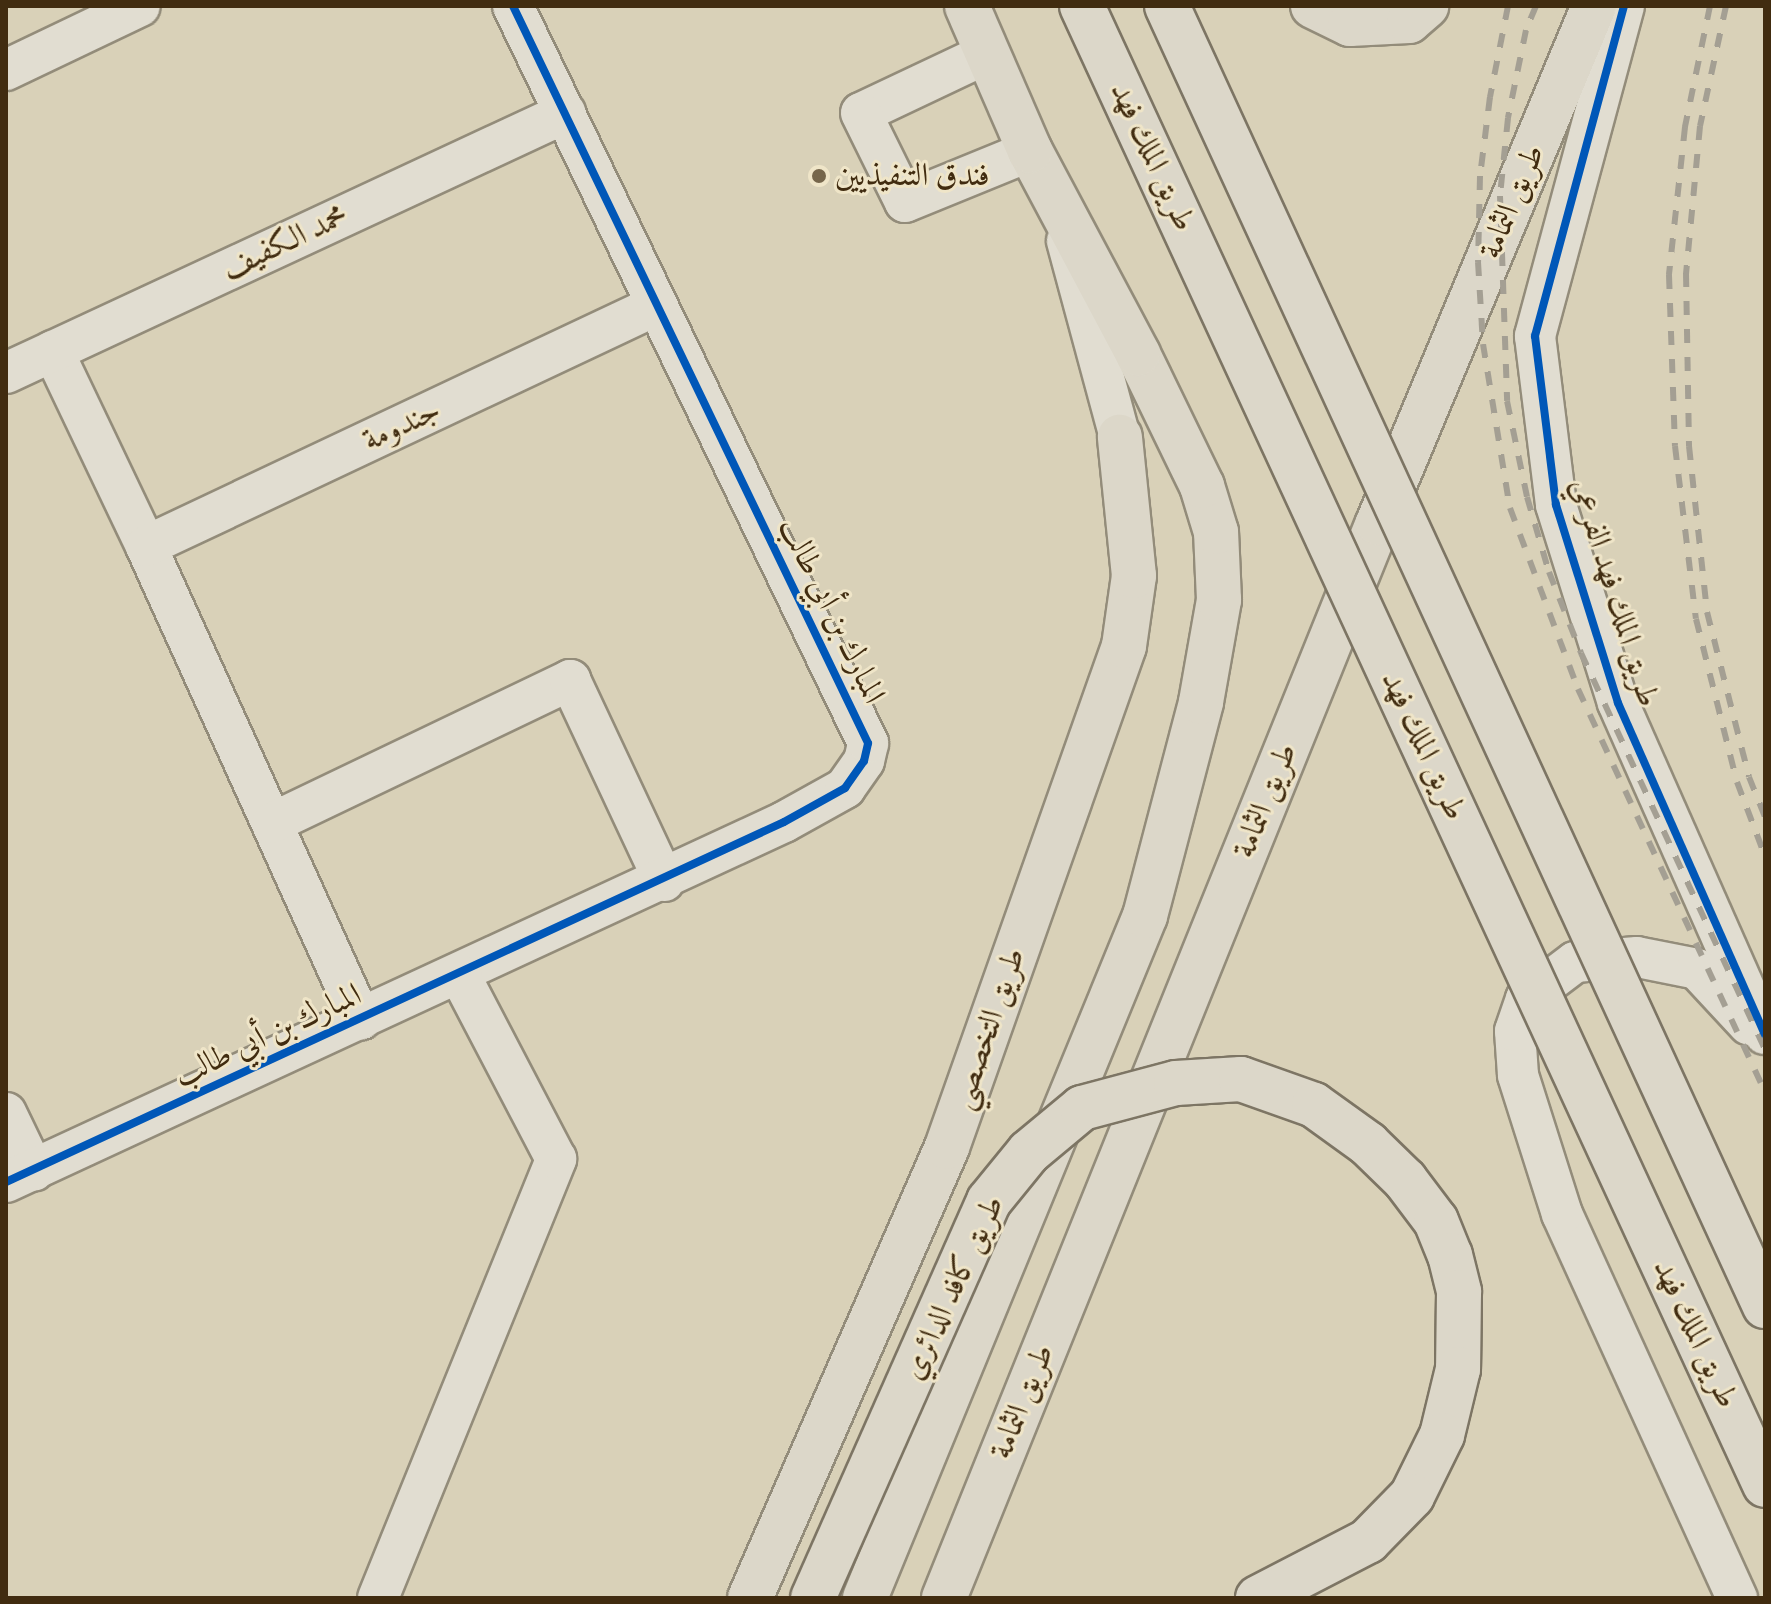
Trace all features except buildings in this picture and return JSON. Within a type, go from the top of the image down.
[{"type":"main road","points":[[865,1598],[1145,916],[1217,629],[1216,532],[1202,486],[1184,445],[1030,151],[967,6]]},
{"type":"main road","name":"طريق الملك فهد","points":[[1082,6],[1765,1485]]},
{"type":"main road","points":[[1167,6],[1765,1306]]},
{"type":"main road","points":[[1313,6],[1350,24],[1409,21],[1426,6]]},
{"type":"main road","name":"طريق الثمامة","points":[[944,1598],[1378,523],[1594,6]]},
{"type":"main road","name":"طريق التخصصي","points":[[750,1598],[947,1147],[1124,646],[1134,576],[1120,437]]},
{"type":"main road","name":"طريق كافد الدائري","points":[[813,1598],[989,1201],[1029,1152],[1082,1108],[1176,1083],[1241,1079],[1314,1105],[1378,1153],[1405,1180],[1436,1221],[1450,1255],[1459,1292],[1458,1369],[1442,1435],[1412,1496],[1368,1541],[1258,1598]]},
{"type":"street","points":[[6,70],[71,21],[140,6]]},
{"type":"street","name":"المبارك بن أبي طالب","points":[[20,1176],[664,881],[845,788],[861,769],[868,743],[513,6]]},
{"type":"street","name":"طريق الملك فهد الفرعي","points":[[1624,6],[1535,336],[1556,505],[1618,703],[1765,1034]]},
{"type":"street","points":[[988,53],[861,113],[905,202],[1030,151]]},
{"type":"street","name":"محمد الكفيف","points":[[6,373],[565,113]]},
{"type":"street","points":[[1053,191],[1120,437]]},
{"type":"street","name":"جندومة","points":[[146,546],[657,305]]},
{"type":"street","points":[[53,351],[146,546],[361,1020]]},
{"type":"street","points":[[272,823],[570,680],[664,881]]},
{"type":"street","points":[[1737,1598],[1562,1214],[1518,1075],[1515,1031],[1526,999],[1575,962],[1637,957],[1697,969],[1739,1012],[1765,1048]]},
{"type":"street","points":[[378,1598],[556,1159],[460,975]]},
{"type":"street","points":[[6,1113],[20,1176]]},
{"type":"railway","points":[[1508,6],[1490,97],[1480,176],[1478,262],[1483,344],[1510,508],[1578,689],[1765,1092]]},
{"type":"railway","points":[[1536,6],[1526,30],[1508,118],[1500,196],[1507,401],[1527,497],[1549,572],[1581,653],[1765,1050]]},
{"type":"railway","points":[[1710,6],[1685,127],[1669,275],[1675,446],[1696,619],[1737,782],[1765,856]]},
{"type":"railway","points":[[1726,6],[1700,126],[1686,273],[1689,446],[1707,612],[1749,777],[1765,817]]},
{"type":"cycle path","points":[[6,1182],[784,822],[845,788],[864,761],[868,743],[513,6]]},
{"type":"cycle path","points":[[1624,6],[1535,336],[1556,505],[1618,703],[1765,1034]]},
{"type":"place","name":"فندق التنفيذيين","points":[[819,176]]}]
